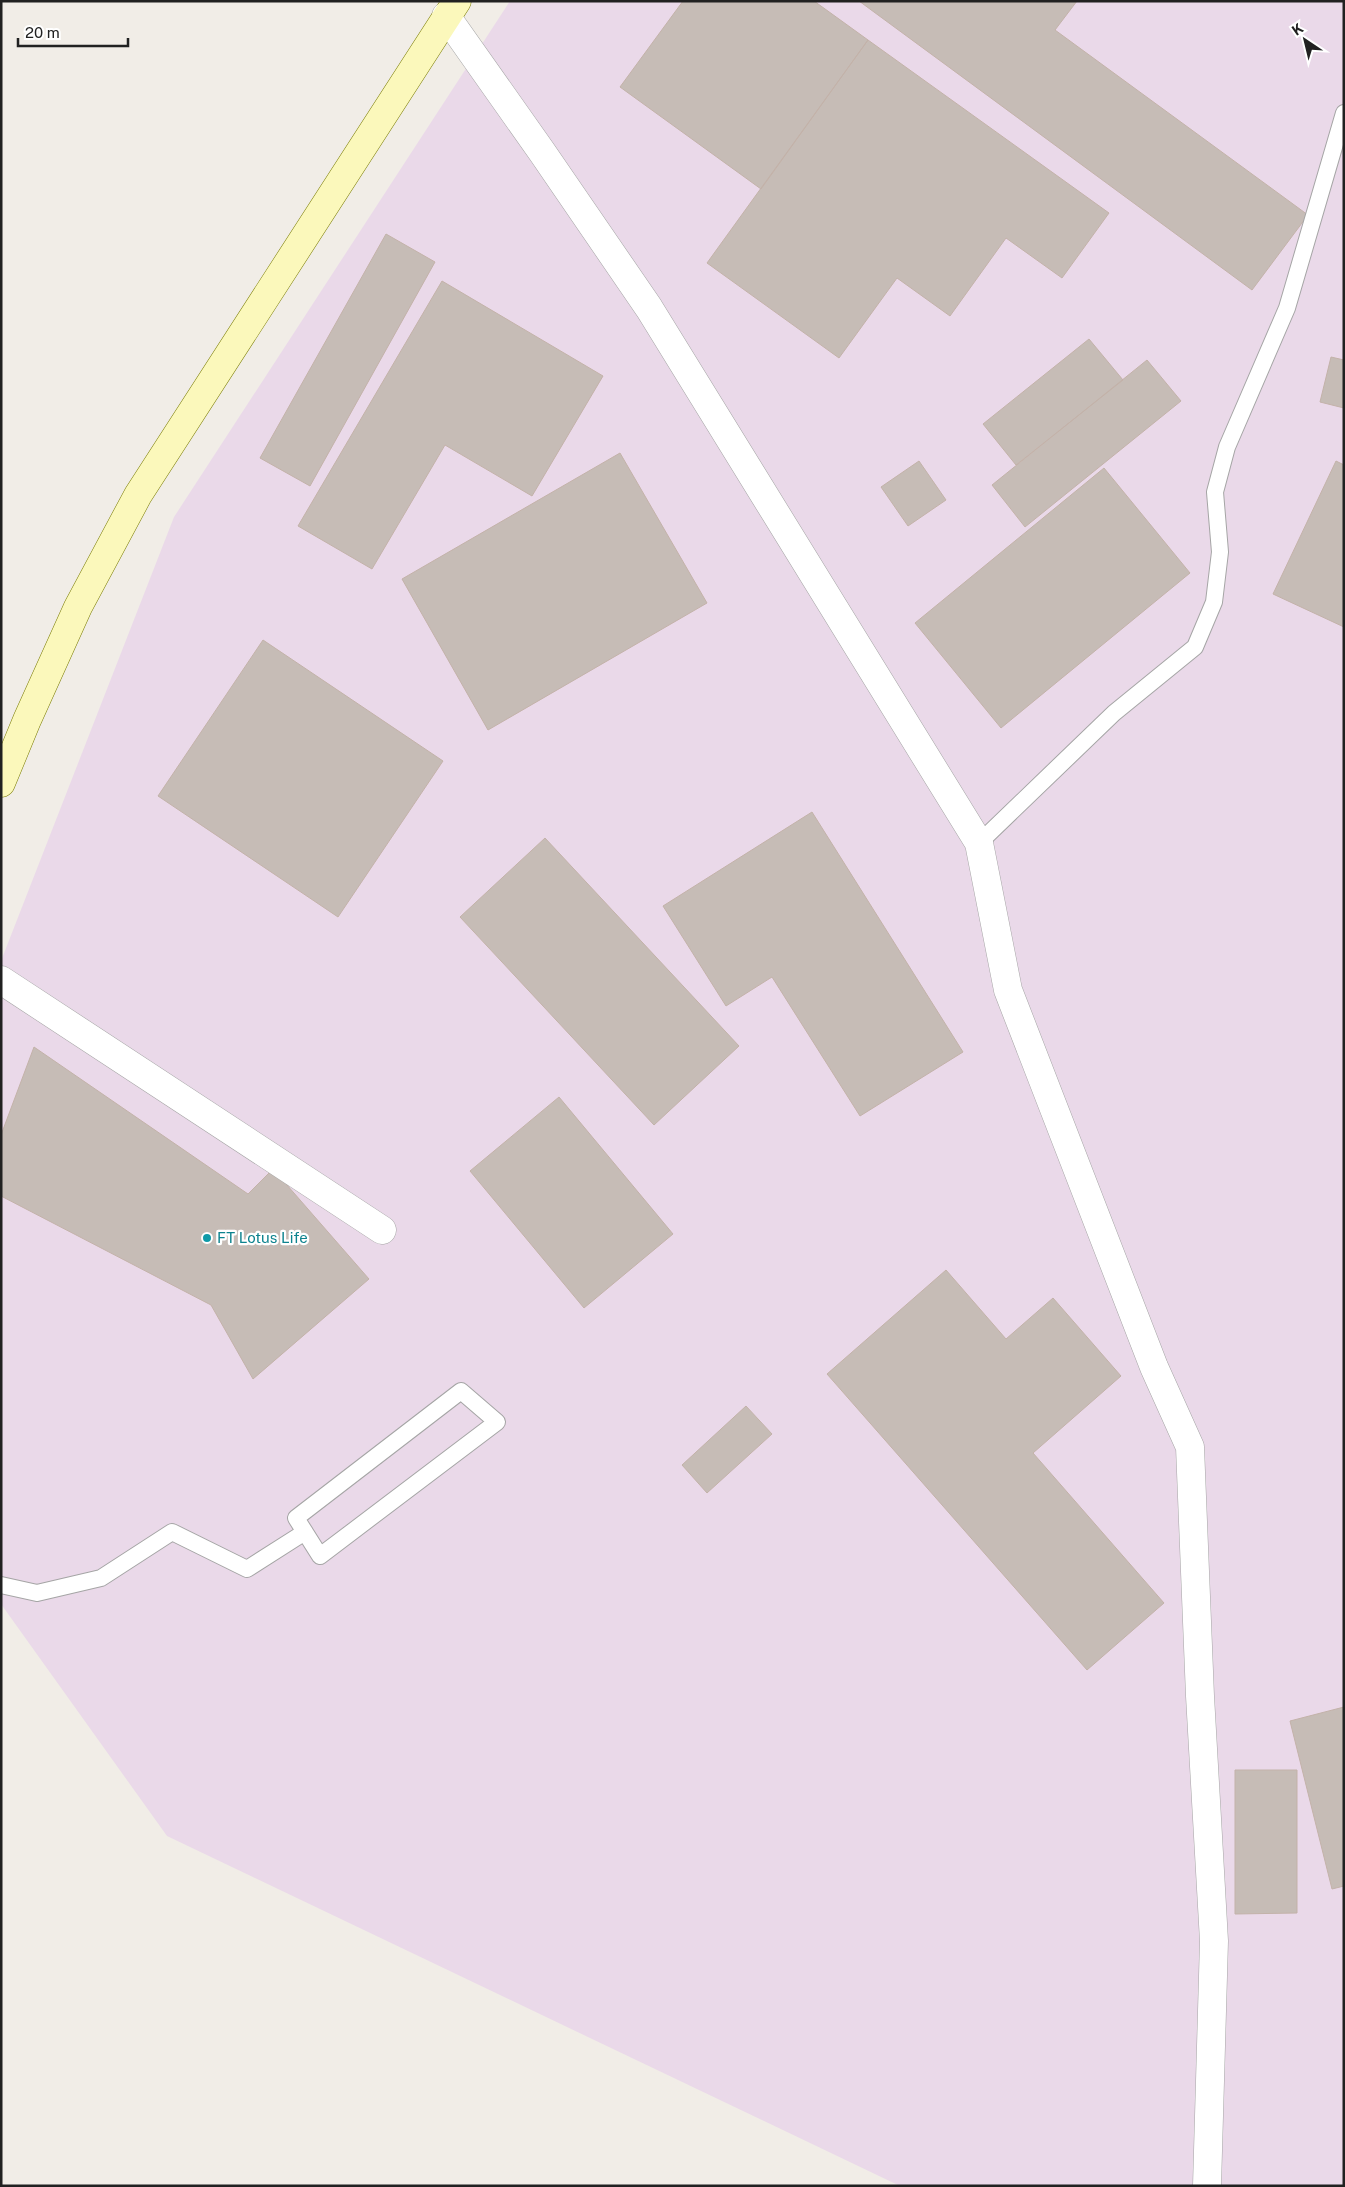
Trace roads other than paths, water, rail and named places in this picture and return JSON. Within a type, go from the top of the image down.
[{"type":"street","points":[[1,783],[78,607],[138,495],[451,9],[542,152],[649,308],[980,843],[1008,990],[1154,1367],[1190,1447],[1200,1696],[1214,1941],[1207,2186]]},
{"type":"street","points":[[1,980],[382,1230]]},
{"type":"lane","points":[[980,843],[1114,714],[1195,647],[1214,602],[1220,552],[1215,492],[1227,447],[1287,308],[1344,113]]},
{"type":"lane","points":[[461,1391],[497,1422],[320,1556],[305,1532],[296,1518],[461,1391]]},
{"type":"lane","points":[[1,1585],[37,1593],[101,1578],[172,1532],[247,1569],[305,1532]]},
{"type":"place","name":"FT Lotus Life","points":[[207,1238]]}]
